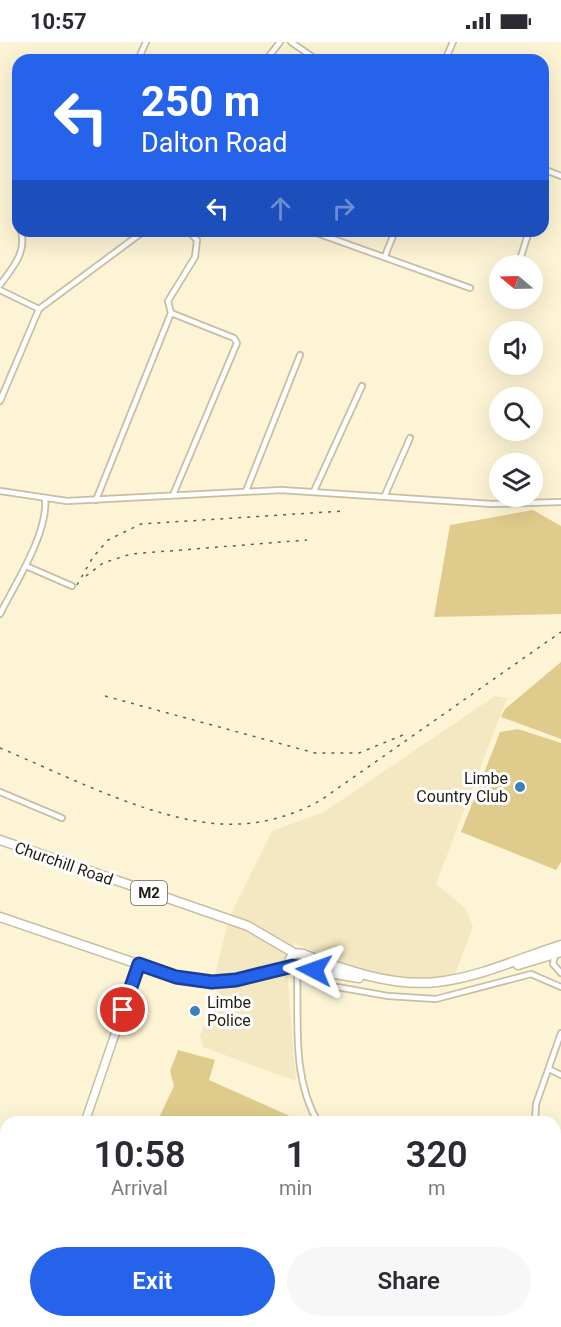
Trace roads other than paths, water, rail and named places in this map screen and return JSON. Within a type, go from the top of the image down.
[{"type":"highway","name":"Churchill Road","points":[[0,840],[248,926],[298,954],[358,973],[420,983],[453,979],[558,950]]},
{"type":"highway","points":[[0,917],[176,977],[212,982],[236,980],[297,968],[394,984],[437,986],[558,950]]},
{"type":"highway","points":[[298,954],[306,962],[297,968],[290,958],[298,954]]},
{"type":"main road","points":[[87,1116],[139,964]]},
{"type":"street","points":[[291,42],[308,54]]},
{"type":"street","points":[[0,285],[21,254],[22,237]]},
{"type":"street","points":[[0,401],[39,309],[136,237]]},
{"type":"street","points":[[96,500],[171,313],[168,301],[197,253],[197,240],[194,237]]},
{"type":"street","points":[[329,237],[470,288]]},
{"type":"street","points":[[385,256],[393,237]]},
{"type":"street","points":[[521,255],[527,237]]},
{"type":"street","points":[[0,290],[39,309]]},
{"type":"street","points":[[171,313],[234,338],[237,343],[173,495]]},
{"type":"street","points":[[246,491],[300,356]]},
{"type":"street","points":[[314,491],[362,386]]},
{"type":"street","points":[[386,495],[410,438]]},
{"type":"street","points":[[0,491],[45,498],[96,500],[246,491],[314,491],[492,504],[561,502]]},
{"type":"street","points":[[0,614],[26,566],[44,513],[45,498]]},
{"type":"street","points":[[26,566],[72,586]]},
{"type":"street","points":[[0,792],[62,818]]},
{"type":"street","points":[[558,950],[553,964],[561,973]]},
{"type":"street","points":[[297,968],[300,1060],[310,1108],[315,1116]]},
{"type":"street","points":[[337,987],[420,1000],[470,992],[531,974],[561,987]]},
{"type":"street","points":[[535,1116],[536,1104],[561,1033]]},
{"type":"street","points":[[549,1069],[561,1075]]},
{"type":"railway","points":[[77,585],[93,557],[108,540],[141,524],[343,511]]},
{"type":"railway","points":[[86,576],[103,563],[131,554],[307,540]]},
{"type":"railway","points":[[0,748],[117,798],[180,818],[210,823],[239,824],[271,820],[302,810],[321,800],[561,632]]},
{"type":"railway","points":[[105,696],[315,753],[359,753],[403,735]]},
{"type":"place","name":"Limbe Country Club","points":[[520,787]]},
{"type":"place","name":"Limbe Police","points":[[195,1011]]}]
